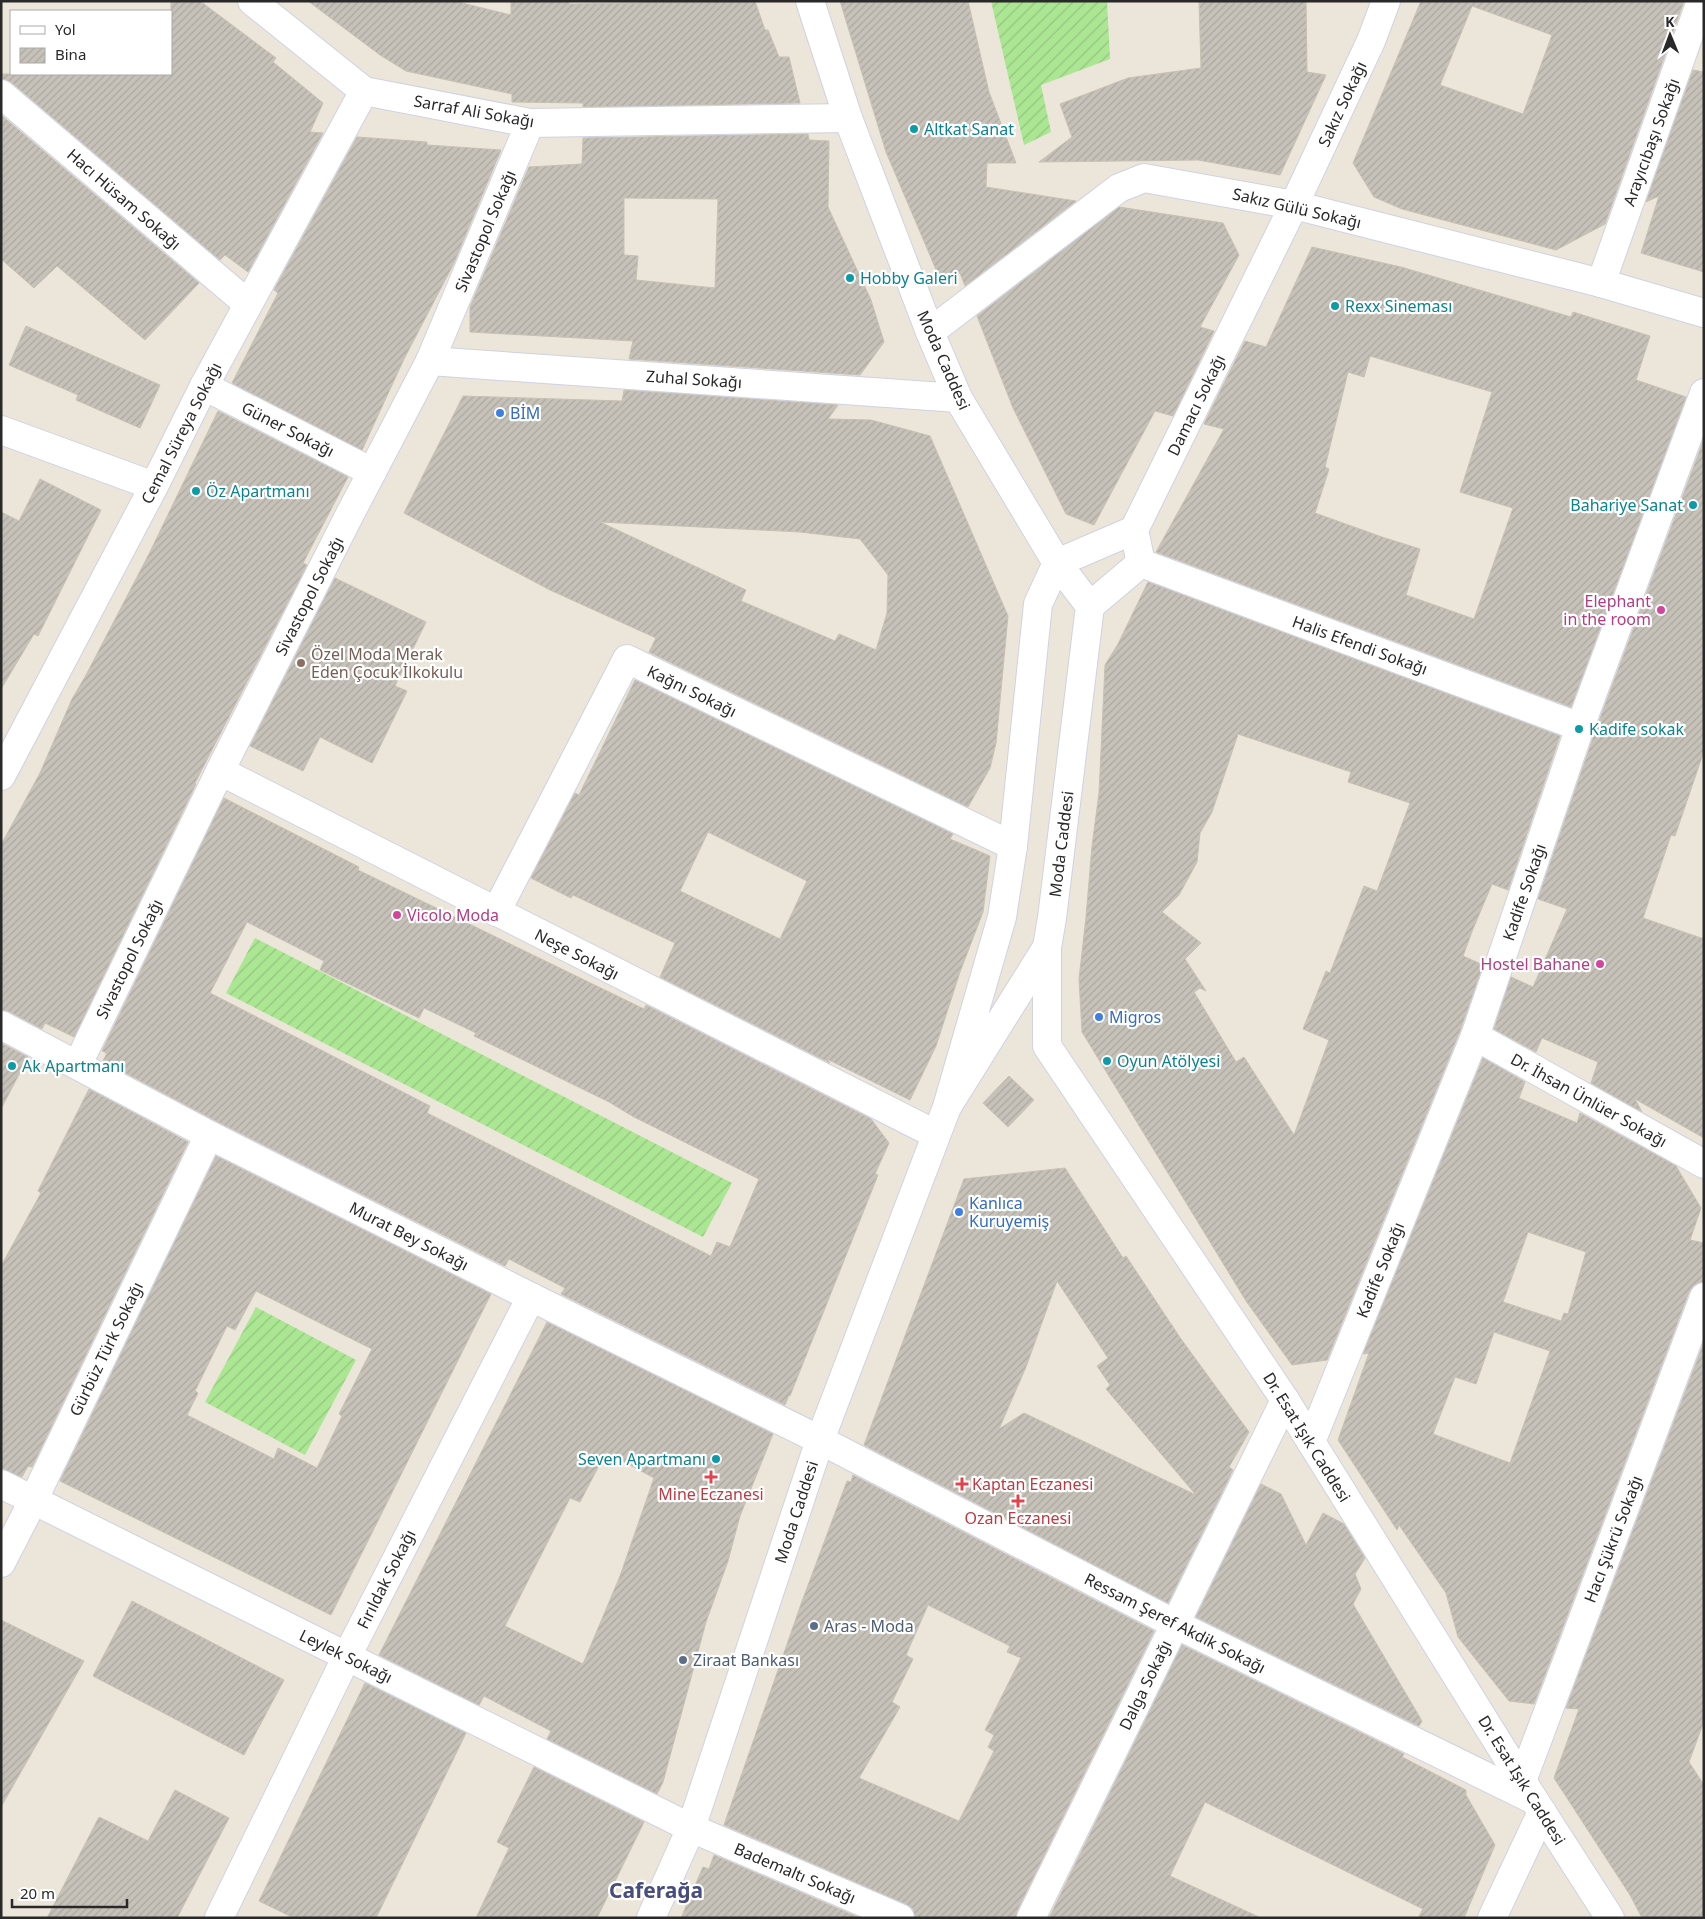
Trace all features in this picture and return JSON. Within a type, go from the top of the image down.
[{"type":"street","name":"Sarraf Ali Sokağı","points":[[252,1],[364,91],[530,123],[848,118]]},
{"type":"street","name":"Moda Caddesi","points":[[810,1],[848,118],[930,332],[958,398],[1057,563],[1090,606],[1047,947],[947,1107]]},
{"type":"street","name":"Sakız Sokağı","points":[[1294,205],[1371,41],[1386,1]]},
{"type":"street","name":"Arayıcıbaşı Sokağı","points":[[1601,283],[1701,1]]},
{"type":"street","name":"Cemal Süreya Sokağı","points":[[1,776],[154,486],[204,386],[364,91]]},
{"type":"street","name":"Hacı Hüsam Sokağı","points":[[1,94],[248,304]]},
{"type":"street","name":"Sivastopol Sokağı","points":[[78,1064],[220,771],[430,361],[530,123]]},
{"type":"street","name":"Sakız Gülü Sokağı","points":[[930,332],[1119,188],[1144,178],[1294,205],[1601,283],[1704,313]]},
{"type":"street","name":"Damacı Sokağı","points":[[1134,530],[1294,205]]},
{"type":"street","name":"Zuhal Sokağı","points":[[430,361],[958,398]]},
{"type":"street","name":"Güner Sokağı","points":[[204,386],[372,472]]},
{"type":"street","name":"Kadife Sokağı","points":[[1311,1442],[1475,1036],[1580,727],[1704,393]]},
{"type":"street","points":[[1,430],[154,486]]},
{"type":"street","points":[[1057,563],[1134,530],[1141,563],[1090,606]]},
{"type":"street","name":"Moda Caddesi","points":[[651,1918],[691,1828],[820,1440],[935,1134],[947,1107],[1002,918],[1014,846],[1038,604],[1057,563]]},
{"type":"street","name":"Halis Efendi Sokağı","points":[[1141,563],[1580,727]]},
{"type":"street","name":"Kağnı Sokağı","points":[[496,912],[627,659],[1014,846]]},
{"type":"street","name":"Neşe Sokağı","points":[[220,771],[935,1134]]},
{"type":"street","name":"Dr. Esat Işık Caddesi","points":[[1047,947],[1047,1046],[1285,1400],[1610,1918]]},
{"type":"street","name":"Murat Bey Sokağı","points":[[1,1026],[78,1064],[209,1135],[820,1440]]},
{"type":"street","name":"Dr. İhsan Ünlüer Sokağı","points":[[1475,1036],[1704,1164]]},
{"type":"street","name":"Gürbüz Türk Sokağı","points":[[1,1563],[33,1501],[209,1135]]},
{"type":"street","name":"Fırıldak Sokağı","points":[[219,1918],[347,1656],[531,1297]]},
{"type":"street","name":"Hacı Şükrü Sokağı","points":[[1492,1918],[1704,1297]]},
{"type":"street","name":"Dalga Sokağı","points":[[1031,1918],[1285,1400]]},
{"type":"street","name":"Ressam Şeref Akdik Sokağı","points":[[820,1440],[1175,1624],[1533,1798]]},
{"type":"street","name":"Leylek Sokağı","points":[[1,1484],[691,1828]]},
{"type":"street","name":"Bademaltı Sokağı","points":[[691,1828],[900,1918]]},
{"type":"green space","points":[[991,1],[1107,1],[1110,59],[1041,85],[1051,132],[1024,145]]},
{"type":"green space","points":[[255,938],[732,1183],[703,1237],[226,993]]},
{"type":"green space","points":[[256,1307],[356,1360],[305,1455],[205,1402]]},
{"type":"building","points":[[171,1],[200,1],[276,58],[273,62],[323,103],[310,132],[323,133],[248,272],[225,255],[220,260],[11,82],[1,79],[1,74],[172,75]]},
{"type":"building","points":[[308,1],[454,1],[511,15],[511,2],[525,1],[569,1],[569,4],[755,1],[765,30],[768,30],[779,57],[789,57],[800,103],[583,107],[583,103],[512,102],[512,94],[406,71],[380,55]]},
{"type":"building","points":[[840,1],[968,1],[989,92],[1016,163],[987,163],[986,187],[1076,201],[965,286],[960,273],[943,286],[886,152]]},
{"type":"building","points":[[1199,1],[1306,1],[1307,72],[1326,75],[1280,175],[1198,160],[1039,162],[1072,137],[1060,104],[1128,78],[1201,68]]},
{"type":"building","points":[[1421,1],[1684,1],[1605,224],[1556,250],[1402,209],[1374,197],[1353,163]],"holes":[[[1472,6],[1552,35],[1523,114],[1440,85]]]},
{"type":"building","points":[[1693,70],[1704,72],[1704,272],[1641,253],[1659,196],[1646,202]]},
{"type":"building","points":[[1,115],[199,283],[145,340],[57,266],[34,288],[1,259]]},
{"type":"building","points":[[808,134],[809,140],[829,141],[828,207],[871,300],[884,342],[860,375],[629,359],[633,341],[470,332],[470,307],[529,167],[582,164],[583,138]],"holes":[[[624,198],[718,199],[715,288],[636,280],[638,256],[624,255]]]},
{"type":"building","points":[[357,137],[427,142],[427,145],[501,150],[454,263],[404,359],[362,450],[232,383],[278,293],[274,290]]},
{"type":"building","points":[[1119,207],[1223,223],[1239,255],[1200,327],[1214,331],[1173,416],[1155,411],[1094,525],[1066,514],[1013,408],[977,316]]},
{"type":"building","points":[[1312,247],[1401,267],[1571,317],[1573,312],[1650,336],[1636,380],[1686,397],[1571,707],[1156,552],[1224,429],[1204,424],[1245,341],[1266,347]],"holes":[[[1370,356],[1492,392],[1460,492],[1513,508],[1474,619],[1406,595],[1420,549],[1315,513],[1329,469],[1325,467],[1348,372],[1364,377]]]},
{"type":"building","points":[[26,326],[160,385],[140,428],[76,400],[78,395],[9,365]]},
{"type":"building","points":[[624,390],[838,405],[828,419],[871,420],[930,436],[1008,616],[996,743],[990,768],[968,807],[649,652],[656,638],[550,590],[404,513],[463,396],[622,401]],"holes":[[[600,522],[800,532],[860,539],[888,575],[887,613],[876,650],[839,634],[835,641],[741,601],[746,590]]]},
{"type":"building","points":[[218,411],[348,477],[303,563],[307,565],[195,783],[74,1037],[45,1023],[42,1029],[8,1011],[1,1010],[1,845],[40,773],[72,699],[149,554]]},
{"type":"building","points":[[1704,439],[1704,751],[1675,836],[1671,835],[1643,918],[1704,939],[1704,1138],[1635,1099],[1642,1112],[1591,1083],[1598,1062],[1542,1038],[1536,1052],[1494,1029],[1511,977],[1533,987],[1567,909],[1538,899],[1595,732]]},
{"type":"building","points":[[40,479],[101,510],[38,636],[34,634],[1,689],[1,512],[19,521]]},
{"type":"building","points":[[335,578],[426,622],[395,686],[407,691],[372,763],[320,737],[303,771],[250,746]]},
{"type":"building","points":[[1148,582],[1560,736],[1508,890],[1492,884],[1473,929],[1463,956],[1483,965],[1460,1031],[1327,1360],[1292,1365],[1246,1301],[1082,1032],[1079,979],[1099,793],[1105,665],[1118,644]],"holes":[[[1238,734],[1351,772],[1348,782],[1410,803],[1377,891],[1364,886],[1330,973],[1326,971],[1303,1029],[1329,1040],[1294,1135],[1244,1057],[1236,1062],[1194,992],[1200,988],[1206,991],[1185,959],[1201,943],[1162,912],[1179,895],[1197,862],[1200,833],[1212,812]]]},
{"type":"building","points":[[635,680],[953,834],[950,839],[990,856],[983,912],[960,972],[936,1046],[910,1100],[827,1059],[830,1063],[660,977],[675,943],[573,895],[571,898],[531,878],[575,793],[579,795]],"holes":[[[708,832],[807,881],[780,939],[680,891]]]},
{"type":"building","points":[[224,798],[359,867],[358,870],[644,1009],[646,1005],[871,1119],[889,1143],[875,1174],[878,1175],[785,1405],[561,1294],[565,1288],[509,1259],[505,1266],[216,1121],[103,1061],[107,1053],[102,1051]],"holes":[[[247,922],[324,961],[320,970],[419,1018],[424,1008],[476,1033],[474,1036],[609,1102],[634,1117],[759,1179],[730,1247],[717,1242],[711,1256],[427,1113],[430,1106],[210,993]]]},
{"type":"building","name":"Ak Apartmanı","points":[[1,1043],[28,1057],[1,1109]]},
{"type":"building","points":[[1483,1058],[1525,1082],[1519,1098],[1577,1123],[1580,1113],[1676,1166],[1701,1208],[1690,1240],[1704,1243],[1704,1282],[1694,1285],[1689,1292],[1534,1704],[1509,1701],[1458,1637],[1446,1593],[1399,1525],[1397,1530],[1338,1440],[1369,1353],[1363,1354]],"holes":[[[1528,1232],[1586,1252],[1568,1314],[1564,1313],[1561,1321],[1503,1302]],[[1494,1332],[1550,1351],[1510,1463],[1433,1434],[1455,1377],[1476,1384]]]},
{"type":"building","points":[[1009,1076],[1034,1100],[1008,1127],[983,1103]]},
{"type":"building","points":[[89,1089],[188,1142],[32,1467],[28,1466],[22,1477],[1,1469],[1,1266],[41,1193],[38,1191]]},
{"type":"building","points":[[216,1156],[491,1294],[331,1615],[60,1481]],"holes":[[[256,1291],[372,1349],[339,1414],[342,1416],[317,1468],[278,1448],[274,1459],[187,1415],[198,1393],[195,1391],[227,1326],[235,1330]]]},
{"type":"building","points":[[1065,1168],[1123,1258],[1126,1256],[1181,1339],[1249,1432],[1229,1467],[1233,1470],[1168,1603],[864,1445],[964,1179]],"holes":[[[1057,1281],[1108,1358],[1097,1366],[1110,1385],[1106,1389],[1196,1495],[1024,1413],[999,1429],[1026,1367]]]},
{"type":"building","points":[[547,1322],[773,1434],[740,1516],[728,1561],[706,1622],[663,1782],[657,1794],[547,1739],[551,1731],[484,1696],[479,1705],[379,1655]],"holes":[[[606,1452],[654,1478],[620,1576],[583,1664],[505,1626],[570,1498],[580,1502]]]},
{"type":"building","points":[[1704,1342],[1704,1721],[1689,1762],[1704,1785],[1704,1918],[1642,1918],[1630,1895],[1554,1778],[1579,1709],[1566,1708]]},
{"type":"building","points":[[853,1475],[1154,1631],[1017,1911],[1016,1918],[915,1918],[913,1909],[906,1904],[724,1825],[801,1604],[847,1481],[851,1482]],"holes":[[[928,1605],[1010,1646],[1007,1652],[1021,1658],[985,1730],[994,1735],[988,1747],[994,1751],[959,1821],[859,1778],[900,1707],[892,1702],[913,1659],[906,1655]]]},
{"type":"building","points":[[1261,1484],[1281,1494],[1306,1545],[1323,1513],[1344,1524],[1365,1558],[1355,1574],[1361,1589],[1353,1604],[1422,1721],[1419,1726],[1196,1617]]},
{"type":"building","points":[[132,1601],[284,1680],[244,1755],[93,1676]]},
{"type":"building","points":[[1,1620],[84,1661],[1,1807]]},
{"type":"building","points":[[1182,1645],[1404,1754],[1402,1757],[1466,1790],[1466,1795],[1495,1845],[1464,1918],[1418,1918],[1423,1909],[1205,1802],[1170,1876],[1261,1918],[1049,1918]]},
{"type":"building","points":[[365,1683],[466,1733],[376,1918],[294,1918],[259,1901]]},
{"type":"building","points":[[534,1767],[644,1822],[597,1918],[476,1918],[509,1848],[497,1842]]},
{"type":"building","points":[[175,1790],[229,1818],[177,1918],[47,1918],[99,1817],[148,1841]]},
{"type":"building","points":[[714,1855],[860,1918],[681,1918],[703,1867],[709,1869]]},
{"type":"place","name":"Altkat Sanat","points":[[914,129]]},
{"type":"place","name":"Hobby Galeri","points":[[850,278]]},
{"type":"place","name":"Rexx Sineması","points":[[1335,306]]},
{"type":"place","name":"BİM","points":[[500,413]]},
{"type":"place","name":"Öz Apartmanı","points":[[196,491]]},
{"type":"place","name":"Bahariye Sanat","points":[[1693,505]]},
{"type":"place","name":"Elephant in the room","points":[[1661,610]]},
{"type":"place","name":"Özel Moda Merak Eden Çocuk İlkokulu","points":[[301,663]]},
{"type":"place","name":"Kadife sokak","points":[[1579,729]]},
{"type":"place","name":"Vicolo Moda","points":[[397,915]]},
{"type":"place","name":"Hostel Bahane","points":[[1600,964]]},
{"type":"place","name":"Migros","points":[[1099,1017]]},
{"type":"place","name":"Oyun Atölyesi","points":[[1107,1061]]},
{"type":"place","name":"Ak Apartmanı","points":[[12,1066]]},
{"type":"place","name":"Kanlıca Kuruyemiş","points":[[959,1212]]},
{"type":"place","name":"Seven Apartmanı","points":[[716,1459]]},
{"type":"place","name":"Mine Eczanesi","points":[[711,1477]]},
{"type":"place","name":"Kaptan Eczanesi","points":[[962,1484]]},
{"type":"place","name":"Ozan Eczanesi","points":[[1018,1501]]},
{"type":"place","name":"Aras - Moda","points":[[814,1626]]},
{"type":"place","name":"Ziraat Bankası","points":[[683,1660]]},
{"type":"district","name":"Caferağa","points":[[656,1890]]}]
